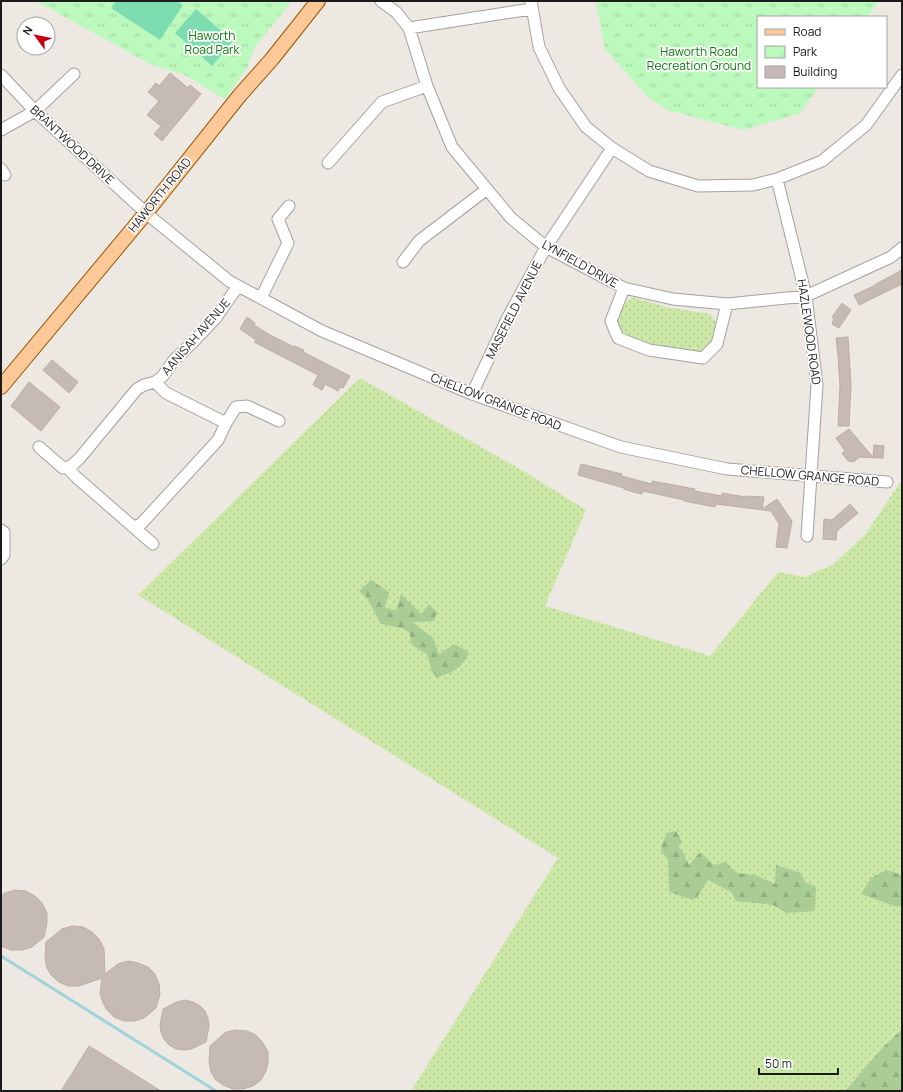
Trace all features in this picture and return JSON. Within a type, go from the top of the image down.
[{"type":"main road","name":"HAWORTH ROAD","points":[[1,387],[146,213],[240,95],[272,59],[318,1]]},
{"type":"street","name":"LYNFIELD DRIVE","points":[[381,1],[396,12],[410,28],[427,86],[452,147],[486,189],[511,218],[546,248],[624,288],[673,300],[727,304],[806,296],[891,257],[902,248]]},
{"type":"street","points":[[410,28],[531,5],[539,47],[559,88],[586,127],[612,148],[649,171],[698,186],[753,185],[777,179],[822,161],[866,125],[902,75]]},
{"type":"street","points":[[1,130],[35,111],[74,74]]},
{"type":"street","name":"BRANTWOOD DRIVE","points":[[1,75],[35,111],[146,213]]},
{"type":"street","points":[[328,163],[382,102],[427,86]]},
{"type":"street","name":"MASEFIELD AVENUE","points":[[472,394],[507,319],[546,248],[612,148]]},
{"type":"street","name":"HAZLEWOOD ROAD","points":[[777,179],[806,296],[818,385],[807,536]]},
{"type":"street","points":[[403,262],[419,241],[486,189]]},
{"type":"street","points":[[261,298],[288,243],[278,219],[289,206]]},
{"type":"street","name":"CHELLOW GRANGE ROAD","points":[[146,213],[238,286],[322,332],[472,394],[621,447],[727,469],[887,482]]},
{"type":"street","name":"AANISAH AVENUE","points":[[67,467],[71,466],[79,459],[137,389],[155,382],[162,377],[174,360],[206,329],[223,309],[238,286]]},
{"type":"street","points":[[624,288],[611,321],[618,338],[649,350],[703,358],[717,344],[727,304]]},
{"type":"street","points":[[155,382],[166,393],[226,423]]},
{"type":"street","points":[[134,527],[141,524],[218,440],[236,407],[247,406],[279,421]]},
{"type":"street","points":[[39,447],[62,468],[67,467],[76,478],[153,544]]},
{"type":"street","points":[[1,530],[4,532],[4,555],[1,560]]},
{"type":"green space","name":"Haworth Road Park","points":[[36,1],[292,1],[254,48],[247,68],[225,99],[185,75],[152,65]]},
{"type":"green space","points":[[116,1],[177,1],[183,5],[160,40],[111,8]]},
{"type":"green space","name":"Haworth Road Recreation Ground","points":[[596,1],[878,1],[869,16],[757,16],[757,88],[818,88],[799,114],[743,130],[667,110],[647,96],[605,49]]},
{"type":"green space","points":[[196,9],[233,41],[212,66],[175,33]]},
{"type":"green space","points":[[632,297],[666,307],[710,314],[717,324],[713,342],[702,353],[651,345],[623,335],[617,320],[622,307]]},
{"type":"green space","points":[[360,378],[525,472],[586,510],[545,606],[710,656],[778,572],[804,577],[832,565],[865,535],[902,480],[902,1029],[882,1048],[845,1091],[411,1091],[558,858],[138,595]]},
{"type":"green space","points":[[371,580],[389,592],[385,607],[396,611],[401,594],[421,614],[429,604],[437,612],[434,621],[412,622],[433,638],[439,654],[454,644],[469,652],[463,663],[456,669],[437,678],[431,669],[427,654],[412,645],[409,632],[404,629],[381,624],[367,598],[359,591]]},
{"type":"green space","points":[[676,831],[683,843],[678,846],[683,852],[689,865],[700,852],[714,865],[725,862],[737,873],[755,875],[775,884],[776,865],[801,873],[805,882],[816,887],[815,911],[787,913],[773,905],[736,901],[731,892],[708,880],[698,896],[693,900],[669,892],[668,859],[661,851],[662,844],[667,833]]},
{"type":"green space","points":[[886,870],[902,876],[902,905],[897,907],[861,894],[871,878]]},
{"type":"green space","points":[[902,1029],[902,1091],[845,1091],[882,1048]]},
{"type":"building","points":[[170,73],[188,88],[190,85],[201,94],[162,141],[154,134],[161,126],[147,115],[159,101],[148,92],[156,83],[159,86]]},
{"type":"building","points":[[902,270],[902,284],[859,305],[854,295],[876,285]]},
{"type":"building","points":[[842,303],[851,310],[839,328],[832,324],[834,319],[832,317]]},
{"type":"building","points":[[247,317],[255,323],[254,325],[270,335],[294,347],[295,346],[304,350],[303,352],[350,376],[343,388],[340,387],[338,391],[325,384],[322,390],[313,385],[318,375],[254,342],[256,340],[240,329]]},
{"type":"building","points":[[848,337],[851,385],[849,426],[838,426],[840,386],[836,338]]},
{"type":"building","points":[[52,360],[78,382],[69,393],[43,370]]},
{"type":"building","points":[[29,382],[60,407],[41,431],[11,406]]},
{"type":"building","points":[[849,429],[873,457],[874,445],[884,446],[883,458],[860,457],[853,462],[848,461],[842,453],[845,451],[836,438]]},
{"type":"building","points":[[581,464],[622,474],[621,476],[652,484],[652,481],[722,496],[722,493],[745,497],[764,497],[762,509],[777,499],[792,521],[787,548],[776,547],[779,524],[771,511],[716,504],[715,507],[643,491],[642,494],[633,492],[578,475]]},
{"type":"building","points":[[850,504],[858,513],[837,531],[836,540],[823,539],[824,519],[832,520]]},
{"type":"building","points":[[15,890],[26,891],[35,896],[42,903],[47,913],[47,923],[44,937],[32,947],[22,950],[11,950],[1,946],[1,896]]},
{"type":"building","points":[[72,926],[83,927],[92,932],[99,939],[104,949],[105,974],[118,964],[128,961],[148,967],[155,974],[159,984],[160,994],[156,1008],[144,1018],[134,1021],[124,1021],[114,1017],[103,1003],[100,993],[102,978],[79,986],[68,986],[59,982],[51,975],[47,968],[45,958],[46,942],[62,929]]},
{"type":"building","points":[[185,1000],[193,1002],[205,1011],[209,1026],[206,1042],[191,1049],[184,1050],[176,1049],[169,1045],[164,1039],[160,1025],[163,1009]]},
{"type":"building","points":[[236,1030],[247,1031],[256,1035],[268,1052],[266,1071],[261,1080],[253,1086],[243,1089],[233,1089],[223,1085],[215,1079],[211,1072],[209,1062],[210,1046],[226,1032]]},
{"type":"building","points":[[89,1046],[161,1091],[61,1091]]},
{"type":"waterway","points":[[1,956],[216,1091]]}]
